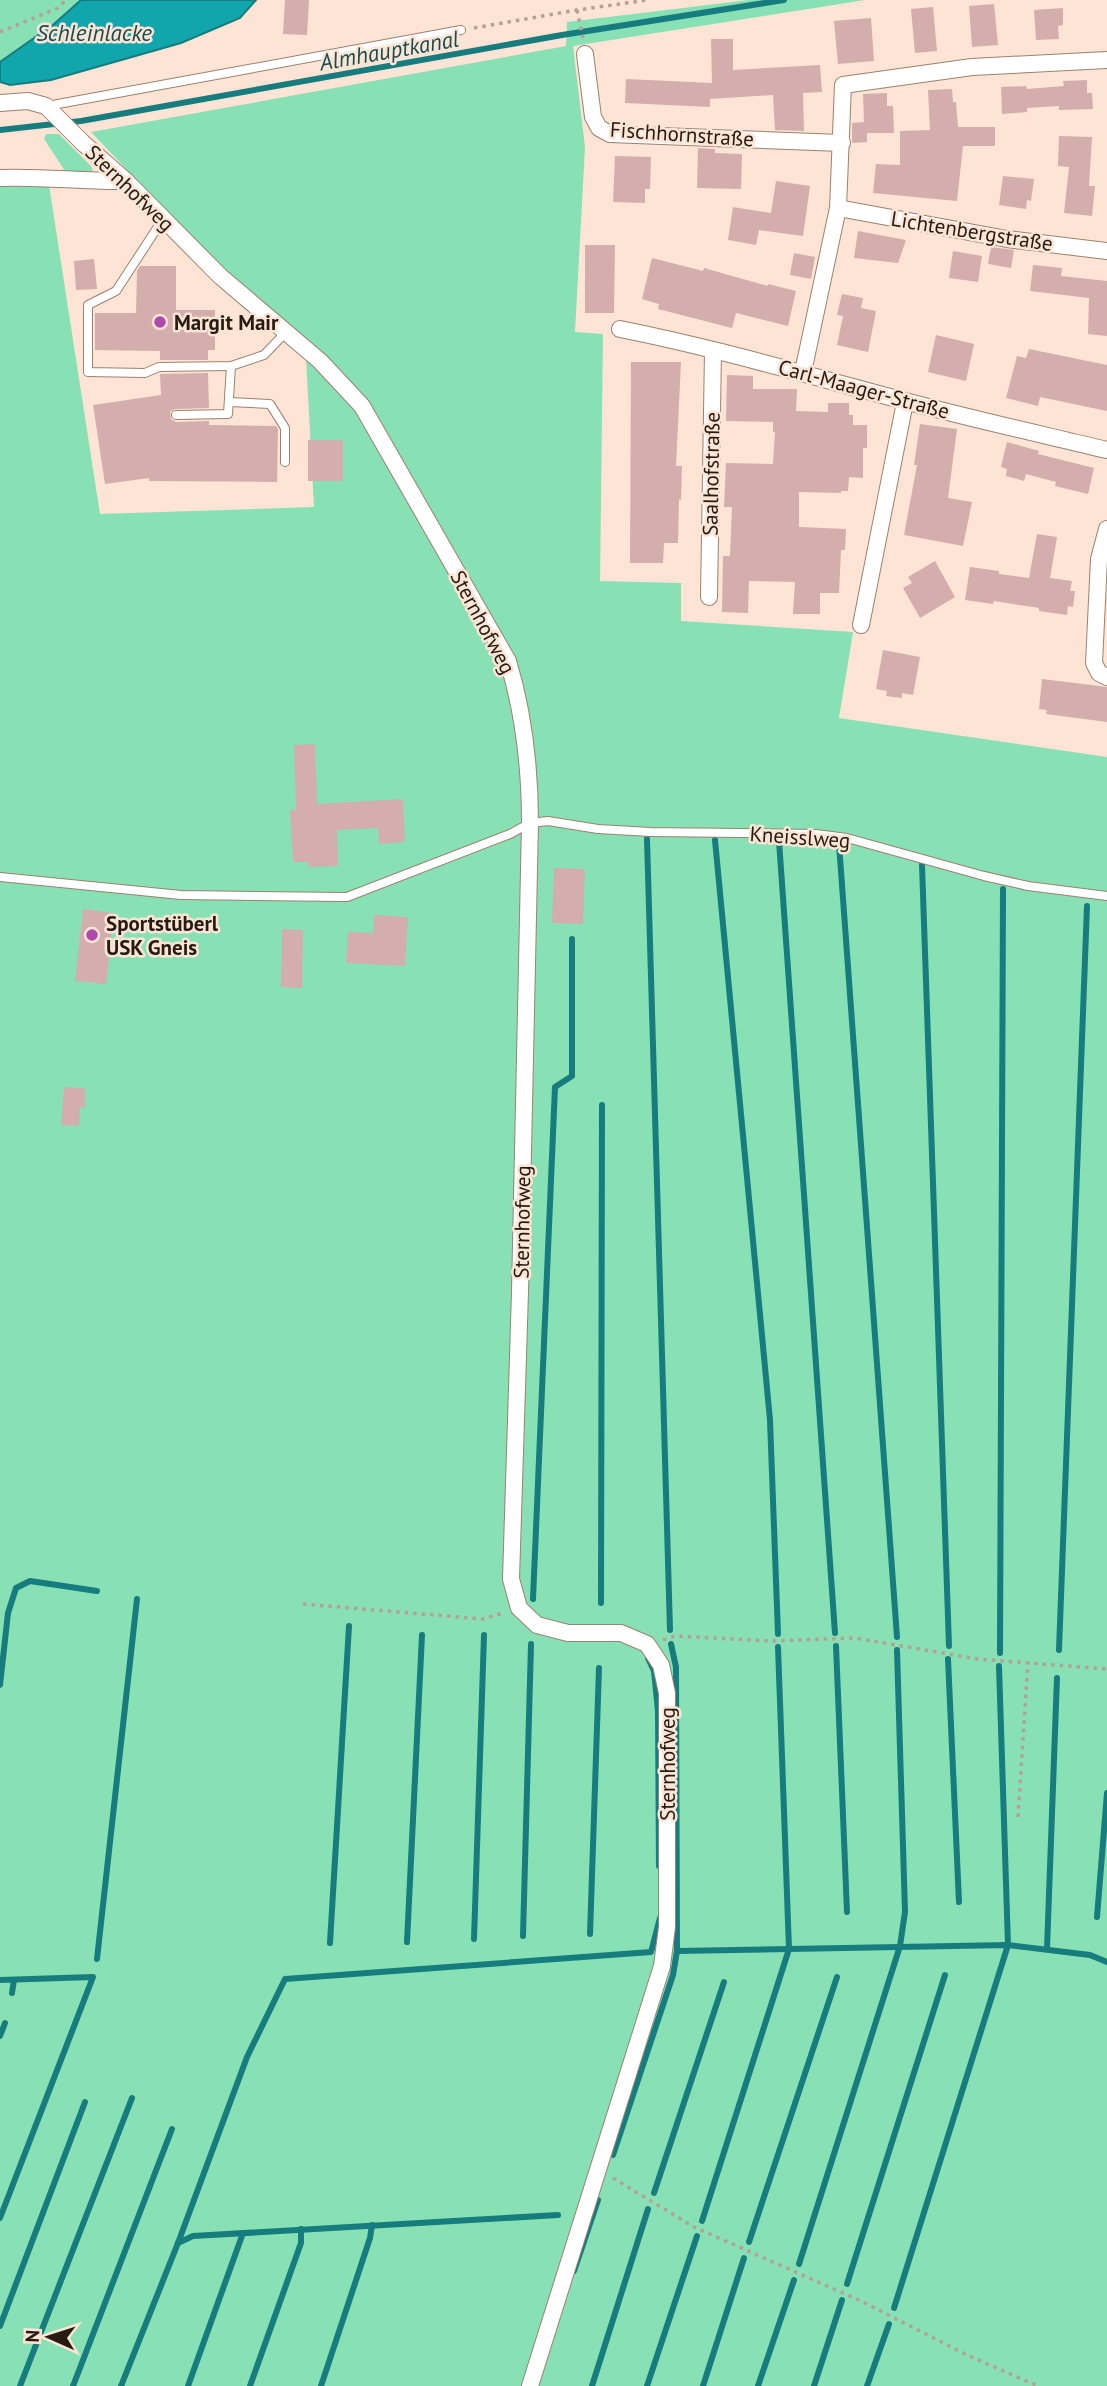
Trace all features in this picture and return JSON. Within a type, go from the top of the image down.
[{"type":"street","name":"Fischhornstraße","points":[[585,54],[593,117],[599,128],[610,134],[842,143]]},
{"type":"street","points":[[803,373],[838,208],[843,85],[972,68],[1107,60]]},
{"type":"street","points":[[0,103],[27,101],[46,106]]},
{"type":"street","name":"Sternhofweg","points":[[46,106],[83,144],[126,181],[220,276],[320,361],[362,406],[508,661],[520,701],[526,747],[530,823],[520,1293],[510,1579],[519,1608]]},
{"type":"street","points":[[0,178],[126,181]]},
{"type":"street","name":"Lichtenbergstraße","points":[[838,208],[1007,239],[1107,251]]},
{"type":"street","name":"Carl-Maager-Straße","points":[[620,329],[803,373],[905,402],[1107,450]]},
{"type":"street","name":"Saalhofstraße","points":[[709,597],[713,351]]},
{"type":"street","points":[[861,625],[905,402]]},
{"type":"street","points":[[1107,529],[1099,559],[1094,663],[1099,673],[1107,677]]},
{"type":"street","points":[[519,1608],[537,1625],[568,1633],[621,1633],[647,1644]]},
{"type":"street","name":"Sternhofweg","points":[[530,2386],[662,1966],[667,1927],[667,1693],[661,1665],[647,1644]]},
{"type":"lane","points":[[46,106],[461,30]]},
{"type":"lane","points":[[163,219],[116,291],[89,305],[88,372],[145,373],[159,367],[231,366],[264,355],[286,332]]},
{"type":"lane","points":[[176,415],[228,414],[231,366]]},
{"type":"lane","points":[[229,402],[270,404],[285,428],[285,461]]},
{"type":"lane","name":"Kneisslweg","points":[[530,823],[548,821],[598,829],[650,832],[816,834],[847,838],[1028,886],[1107,896]]},
{"type":"lane","points":[[0,877],[181,895],[347,897],[510,834],[530,823]]},
{"type":"path","points":[[0,30],[58,8],[66,0]]},
{"type":"path","points":[[461,30],[578,9],[648,0]]},
{"type":"path","points":[[578,9],[585,54]]},
{"type":"path","points":[[303,1604],[483,1619],[519,1608]]},
{"type":"path","points":[[647,1644],[675,1636],[771,1641],[855,1637],[978,1659],[1107,1670]]},
{"type":"path","points":[[1018,1817],[1028,1662]]},
{"type":"path","points":[[597,2170],[695,2227],[861,2301],[967,2355],[1038,2386]]},
{"type":"green space","points":[[0,0],[89,0],[0,62]]},
{"type":"green space","points":[[749,0],[865,0],[573,46],[585,147],[575,332],[603,334],[600,581],[681,583],[681,621],[853,632],[839,718],[1107,757],[1107,2386],[0,2386],[0,185],[49,185],[100,514],[314,507],[305,339],[205,252],[91,132],[566,46],[567,22]]},
{"type":"green space","points":[[46,134],[59,134],[91,166],[91,174],[67,174],[44,139]]},
{"type":"water","name":"Schleinlacke","points":[[81,0],[256,0],[240,18],[181,43],[51,80],[10,85],[0,82],[0,62],[54,24]]},
{"type":"building","points":[[285,0],[309,0],[307,35],[283,34]]},
{"type":"building","points":[[994,4],[998,45],[972,47],[969,6]]},
{"type":"building","points":[[933,7],[937,51],[915,53],[911,9]]},
{"type":"building","points":[[1063,8],[1063,25],[1058,26],[1059,39],[1036,40],[1034,10]]},
{"type":"building","points":[[871,18],[874,61],[838,64],[834,21]]},
{"type":"building","points":[[711,39],[733,39],[733,70],[820,65],[822,92],[803,93],[804,131],[775,130],[773,95],[710,99],[710,107],[625,103],[626,79],[712,83]]},
{"type":"building","points":[[1087,80],[1087,93],[1092,93],[1093,109],[1059,110],[1059,106],[1027,108],[1027,112],[1002,114],[1001,87],[1026,86],[1027,89],[1064,86],[1063,81]]},
{"type":"building","points":[[952,89],[958,127],[995,127],[995,146],[963,146],[957,201],[873,193],[876,164],[900,165],[900,131],[930,130],[928,90]]},
{"type":"building","points":[[887,93],[887,106],[893,106],[894,133],[867,133],[867,142],[852,143],[852,123],[864,122],[863,94]]},
{"type":"building","points":[[1059,136],[1092,137],[1089,186],[1095,186],[1092,216],[1064,213],[1069,167],[1058,166]]},
{"type":"building","points":[[698,148],[715,149],[715,153],[742,154],[741,189],[697,188]]},
{"type":"building","points":[[615,156],[651,157],[650,189],[645,189],[645,203],[613,202]]},
{"type":"building","points":[[1003,176],[1034,179],[1031,201],[1027,200],[1026,209],[999,205]]},
{"type":"building","points":[[776,181],[810,186],[803,236],[759,230],[756,245],[728,240],[733,207],[771,213]]},
{"type":"building","points":[[858,231],[906,240],[898,263],[854,258]]},
{"type":"building","points":[[585,245],[615,245],[614,313],[585,313]]},
{"type":"building","points":[[991,247],[1014,250],[1011,268],[988,264]]},
{"type":"building","points":[[953,251],[982,256],[978,282],[949,278]]},
{"type":"building","points":[[794,253],[815,257],[811,279],[790,275]]},
{"type":"building","points":[[652,258],[796,291],[788,326],[736,313],[732,328],[658,309],[659,304],[642,299]]},
{"type":"building","points":[[94,259],[97,289],[76,290],[74,261]]},
{"type":"building","points":[[1033,265],[1062,268],[1061,276],[1107,281],[1107,336],[1088,334],[1089,298],[1030,291]]},
{"type":"building","points":[[140,266],[176,266],[176,310],[215,310],[215,350],[208,350],[208,360],[160,360],[160,351],[95,350],[95,313],[136,313],[137,271]]},
{"type":"building","points":[[842,294],[863,298],[861,308],[876,311],[868,352],[837,345],[843,316],[837,315]]},
{"type":"building","points":[[936,335],[974,344],[966,381],[928,372]]},
{"type":"building","points":[[1029,349],[1107,365],[1107,411],[1040,397],[1038,406],[1006,398],[1017,356],[1026,358]]},
{"type":"building","points":[[631,362],[681,362],[676,466],[682,466],[678,543],[664,543],[663,563],[630,563]]},
{"type":"building","points":[[208,373],[209,408],[175,409],[170,412],[171,419],[176,422],[209,421],[209,425],[276,426],[277,482],[149,481],[149,478],[105,484],[93,405],[161,395],[160,374]]},
{"type":"building","points":[[727,375],[753,376],[753,389],[797,389],[796,411],[828,412],[828,403],[849,403],[849,415],[853,415],[853,425],[867,425],[867,448],[863,448],[863,478],[849,477],[848,491],[841,493],[799,492],[799,527],[846,529],[845,550],[841,550],[839,593],[820,593],[820,614],[793,614],[795,582],[749,581],[748,613],[722,612],[723,556],[730,556],[732,507],[724,507],[726,463],[773,464],[775,432],[773,422],[726,421]]},
{"type":"building","points":[[920,424],[957,429],[948,498],[972,502],[963,546],[904,535],[917,465],[914,465]]},
{"type":"building","points":[[308,440],[343,440],[343,481],[308,481]]},
{"type":"building","points":[[1007,442],[1039,451],[1038,454],[1094,468],[1088,494],[1055,486],[1056,482],[1026,474],[1024,481],[1006,476],[1007,469],[1001,467]]},
{"type":"building","points":[[1037,534],[1057,537],[1050,578],[1072,581],[1070,591],[1075,591],[1073,607],[1068,606],[1067,615],[994,601],[993,604],[965,600],[970,567],[1029,578]]},
{"type":"building","points":[[935,561],[955,597],[920,618],[903,588],[912,583],[908,577]]},
{"type":"building","points":[[883,650],[920,657],[913,695],[902,693],[902,698],[886,696],[887,691],[876,689]]},
{"type":"building","points":[[1042,679],[1107,687],[1107,722],[1046,714],[1047,710],[1039,709]]},
{"type":"building","points":[[315,744],[317,804],[403,799],[405,842],[379,844],[378,828],[337,830],[338,866],[308,867],[308,862],[293,862],[290,810],[296,810],[294,745]]},
{"type":"building","points":[[554,868],[585,869],[583,924],[552,923]]},
{"type":"building","points":[[83,909],[114,913],[106,984],[75,981]]},
{"type":"building","points":[[374,915],[408,917],[405,966],[346,963],[348,932],[373,933]]},
{"type":"building","points":[[282,929],[303,930],[302,988],[281,987]]},
{"type":"building","points":[[64,1087],[85,1088],[85,1108],[80,1107],[79,1126],[61,1125]]},
{"type":"waterway","name":"Almhauptkanal","points":[[0,130],[81,121],[562,35],[784,0]]},
{"type":"waterway","points":[[647,839],[670,1630]]},
{"type":"waterway","points":[[715,840],[770,1420],[778,1634]]},
{"type":"waterway","points":[[779,841],[835,1633]]},
{"type":"waterway","points":[[839,844],[897,1637]]},
{"type":"waterway","points":[[922,865],[949,1646]]},
{"type":"waterway","points":[[1000,1653],[1003,889]]},
{"type":"waterway","points":[[1059,1650],[1087,906]]},
{"type":"waterway","points":[[533,1599],[555,1087],[572,1076],[572,939]]},
{"type":"waterway","points":[[601,1603],[602,1105]]},
{"type":"waterway","points":[[0,1685],[8,1613],[16,1588],[30,1581],[97,1591]]},
{"type":"waterway","points":[[97,1959],[137,1599]]},
{"type":"waterway","points":[[330,1943],[349,1626]]},
{"type":"waterway","points":[[407,1942],[422,1635]]},
{"type":"waterway","points":[[474,1939],[484,1635]]},
{"type":"waterway","points":[[523,1936],[531,1644]]},
{"type":"waterway","points":[[613,2155],[673,1975],[677,1951],[676,1667],[671,1644]]},
{"type":"waterway","points":[[836,1646],[847,1912]]},
{"type":"waterway","points":[[702,2221],[789,1949],[778,1647]]},
{"type":"waterway","points":[[799,2264],[900,1946],[905,1912],[897,1650]]},
{"type":"waterway","points":[[648,1658],[654,1671],[658,1711],[659,1866]]},
{"type":"waterway","points":[[948,1659],[959,1902]]},
{"type":"waterway","points":[[894,2308],[1008,1945],[999,1666]]},
{"type":"waterway","points":[[590,1934],[599,1668]]},
{"type":"waterway","points":[[1047,1949],[1057,1678]]},
{"type":"waterway","points":[[1097,1917],[1107,1793]]},
{"type":"waterway","points":[[121,2386],[247,2057],[285,1979],[651,1952],[660,1918]]},
{"type":"waterway","points":[[677,1951],[1008,1945],[1090,1955],[1107,1962]]},
{"type":"waterway","points":[[847,2284],[945,1975]]},
{"type":"waterway","points":[[0,1980],[93,1977],[0,2218]]},
{"type":"waterway","points":[[749,2242],[837,1977]]},
{"type":"waterway","points":[[12,1993],[14,1980]]},
{"type":"waterway","points":[[654,2193],[724,1982]]},
{"type":"waterway","points":[[0,2036],[5,2023]]},
{"type":"waterway","points":[[20,2386],[132,2098]]},
{"type":"waterway","points":[[0,2326],[85,2102]]},
{"type":"waterway","points":[[73,2386],[172,2129]]},
{"type":"waterway","points":[[574,2271],[598,2200]]},
{"type":"waterway","points":[[592,2386],[648,2209]]},
{"type":"waterway","points":[[178,2243],[193,2236],[558,2215]]},
{"type":"waterway","points":[[321,2386],[372,2225]]},
{"type":"waterway","points":[[250,2386],[301,2243],[301,2229]]},
{"type":"waterway","points":[[188,2386],[243,2233]]},
{"type":"waterway","points":[[647,2386],[697,2236]]},
{"type":"waterway","points":[[703,2386],[744,2258]]},
{"type":"waterway","points":[[758,2386],[794,2280]]},
{"type":"waterway","points":[[814,2386],[842,2300]]},
{"type":"waterway","points":[[867,2386],[889,2324]]},
{"type":"place","name":"Margit Mair","points":[[160,322]]},
{"type":"place","name":"Sportstüberl USK Gneis","points":[[92,935]]}]
